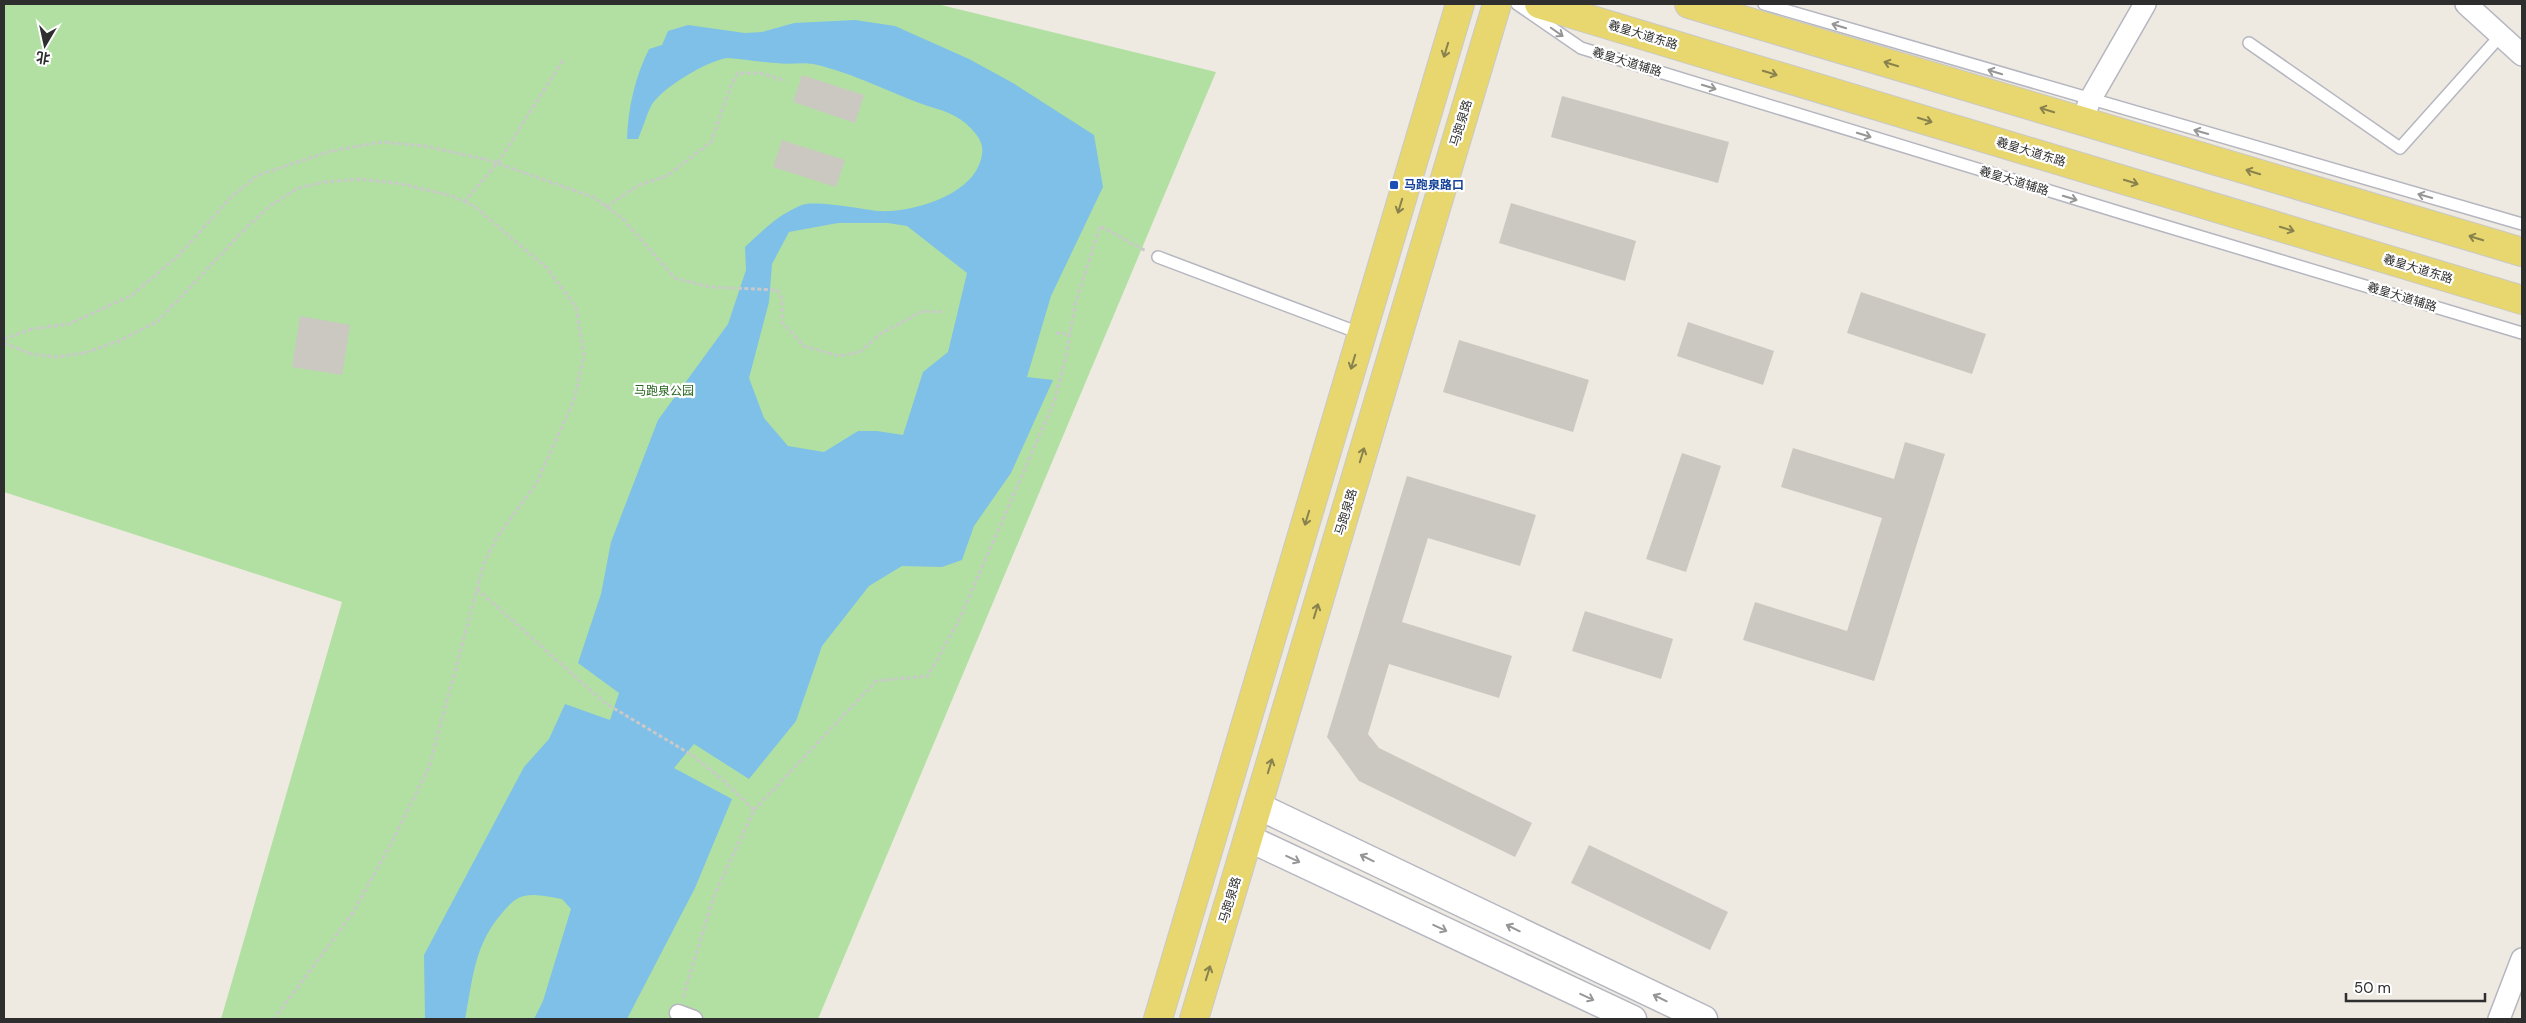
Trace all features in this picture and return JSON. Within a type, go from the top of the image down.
[{"type":"main road","points":[[1158,1019],[1460,4]]},
{"type":"main road","name":"马跑泉路","points":[[1194,1019],[1497,4]]},
{"type":"main road","name":"羲皇大道东路","points":[[1539,4],[2522,300]]},
{"type":"main road","points":[[1689,4],[2086,110],[2522,252]]},
{"type":"street","points":[[2086,110],[2145,4]]},
{"type":"street","points":[[2466,4],[2522,55]]},
{"type":"street","points":[[1258,806],[1704,1019]]},
{"type":"street","points":[[1248,838],[1633,1019]]},
{"type":"street","points":[[2499,1019],[2522,959]]},
{"type":"street","points":[[678,1013],[694,1019]]},
{"type":"lane","name":"羲皇大道辅路","points":[[1517,4],[1580,48],[2115,212],[2522,332]]},
{"type":"lane","points":[[1764,4],[2086,110],[2522,224]]},
{"type":"lane","points":[[2249,43],[2400,148],[2501,35]]},
{"type":"lane","points":[[1158,257],[1362,334]]},
{"type":"path","points":[[464,202],[497,164],[564,60]]},
{"type":"path","points":[[606,206],[639,185],[667,176],[711,142],[732,82],[738,73],[760,73],[784,81]]},
{"type":"path","points":[[4,339],[31,330],[69,324],[132,295],[179,254],[231,197],[258,175],[331,151],[382,142],[425,146],[497,164],[593,197],[621,217],[675,278],[727,288],[778,290],[782,299],[782,322],[804,346],[840,356],[860,352],[880,334],[923,311],[942,312]]},
{"type":"path","points":[[4,344],[32,354],[56,357],[84,353],[135,333],[158,321],[249,225],[272,205],[298,188],[325,182],[361,179],[402,184],[452,196],[474,206],[547,268],[576,307],[584,355],[574,400],[536,484],[498,537],[484,563],[429,767],[392,842],[352,914],[274,1019]]},
{"type":"path","points":[[678,1013],[714,896],[754,810],[876,681],[928,676],[959,620],[1054,402],[1066,357],[1075,304],[1100,226],[1158,257]]},
{"type":"path","points":[[1056,333],[1070,334]]},
{"type":"path","points":[[477,589],[605,703],[692,755],[724,781],[754,810]]},
{"type":"green space","name":"马跑泉公园","points":[[4,4],[937,4],[1216,72],[818,1019],[221,1019],[342,602],[4,492]]},
{"type":"water","points":[[855,20],[895,26],[969,59],[1013,83],[1094,135],[1103,187],[1051,296],[1027,377],[1053,380],[1011,473],[974,526],[962,560],[942,567],[902,566],[869,586],[822,646],[796,721],[749,779],[694,744],[674,768],[732,799],[695,888],[627,1019],[534,1019],[543,1001],[571,909],[562,899],[529,895],[512,902],[493,924],[486,937],[476,963],[465,1019],[425,1019],[424,955],[524,767],[549,739],[565,704],[610,720],[619,693],[578,663],[601,594],[611,542],[658,420],[728,324],[746,270],[745,247],[779,218],[802,205],[828,204],[878,211],[891,211],[921,206],[936,201],[962,186],[979,165],[982,156],[982,145],[966,123],[955,116],[858,78],[808,63],[781,64],[727,58],[708,64],[685,76],[664,91],[651,106],[638,139],[627,139],[631,104],[640,71],[649,49],[662,45],[668,31],[688,25],[745,33],[762,32],[794,23]],"holes":[[[838,223],[888,223],[907,226],[967,273],[948,352],[923,372],[903,435],[877,431],[858,431],[824,452],[788,446],[764,418],[749,378],[769,302],[772,264],[789,232]]]},
{"type":"building","points":[[802,75],[864,95],[855,123],[793,102]]},
{"type":"building","points":[[1562,96],[1729,142],[1718,183],[1551,137]]},
{"type":"building","points":[[782,140],[845,160],[836,187],[773,167]]},
{"type":"building","points":[[1511,203],[1636,241],[1625,281],[1499,243]]},
{"type":"building","points":[[1861,292],[1986,334],[1972,374],[1847,333]]},
{"type":"building","points":[[300,316],[350,325],[342,375],[292,367]]},
{"type":"building","points":[[1688,322],[1774,351],[1763,385],[1677,356]]},
{"type":"building","points":[[1459,340],[1589,380],[1573,432],[1443,392]]},
{"type":"building","points":[[1905,442],[1945,454],[1874,681],[1743,640],[1755,602],[1847,631],[1882,518],[1781,487],[1793,448],[1894,479]]},
{"type":"building","points":[[1682,453],[1721,466],[1686,572],[1646,559]]},
{"type":"building","points":[[1407,476],[1536,515],[1520,566],[1428,538],[1402,622],[1512,656],[1499,698],[1389,664],[1368,734],[1379,748],[1532,823],[1515,857],[1359,781],[1327,737]]},
{"type":"building","points":[[1585,611],[1673,639],[1661,679],[1572,651]]},
{"type":"building","points":[[1589,845],[1728,912],[1710,950],[1571,883]]},
{"type":"place","name":"马跑泉路口","points":[[1394,185]]}]
